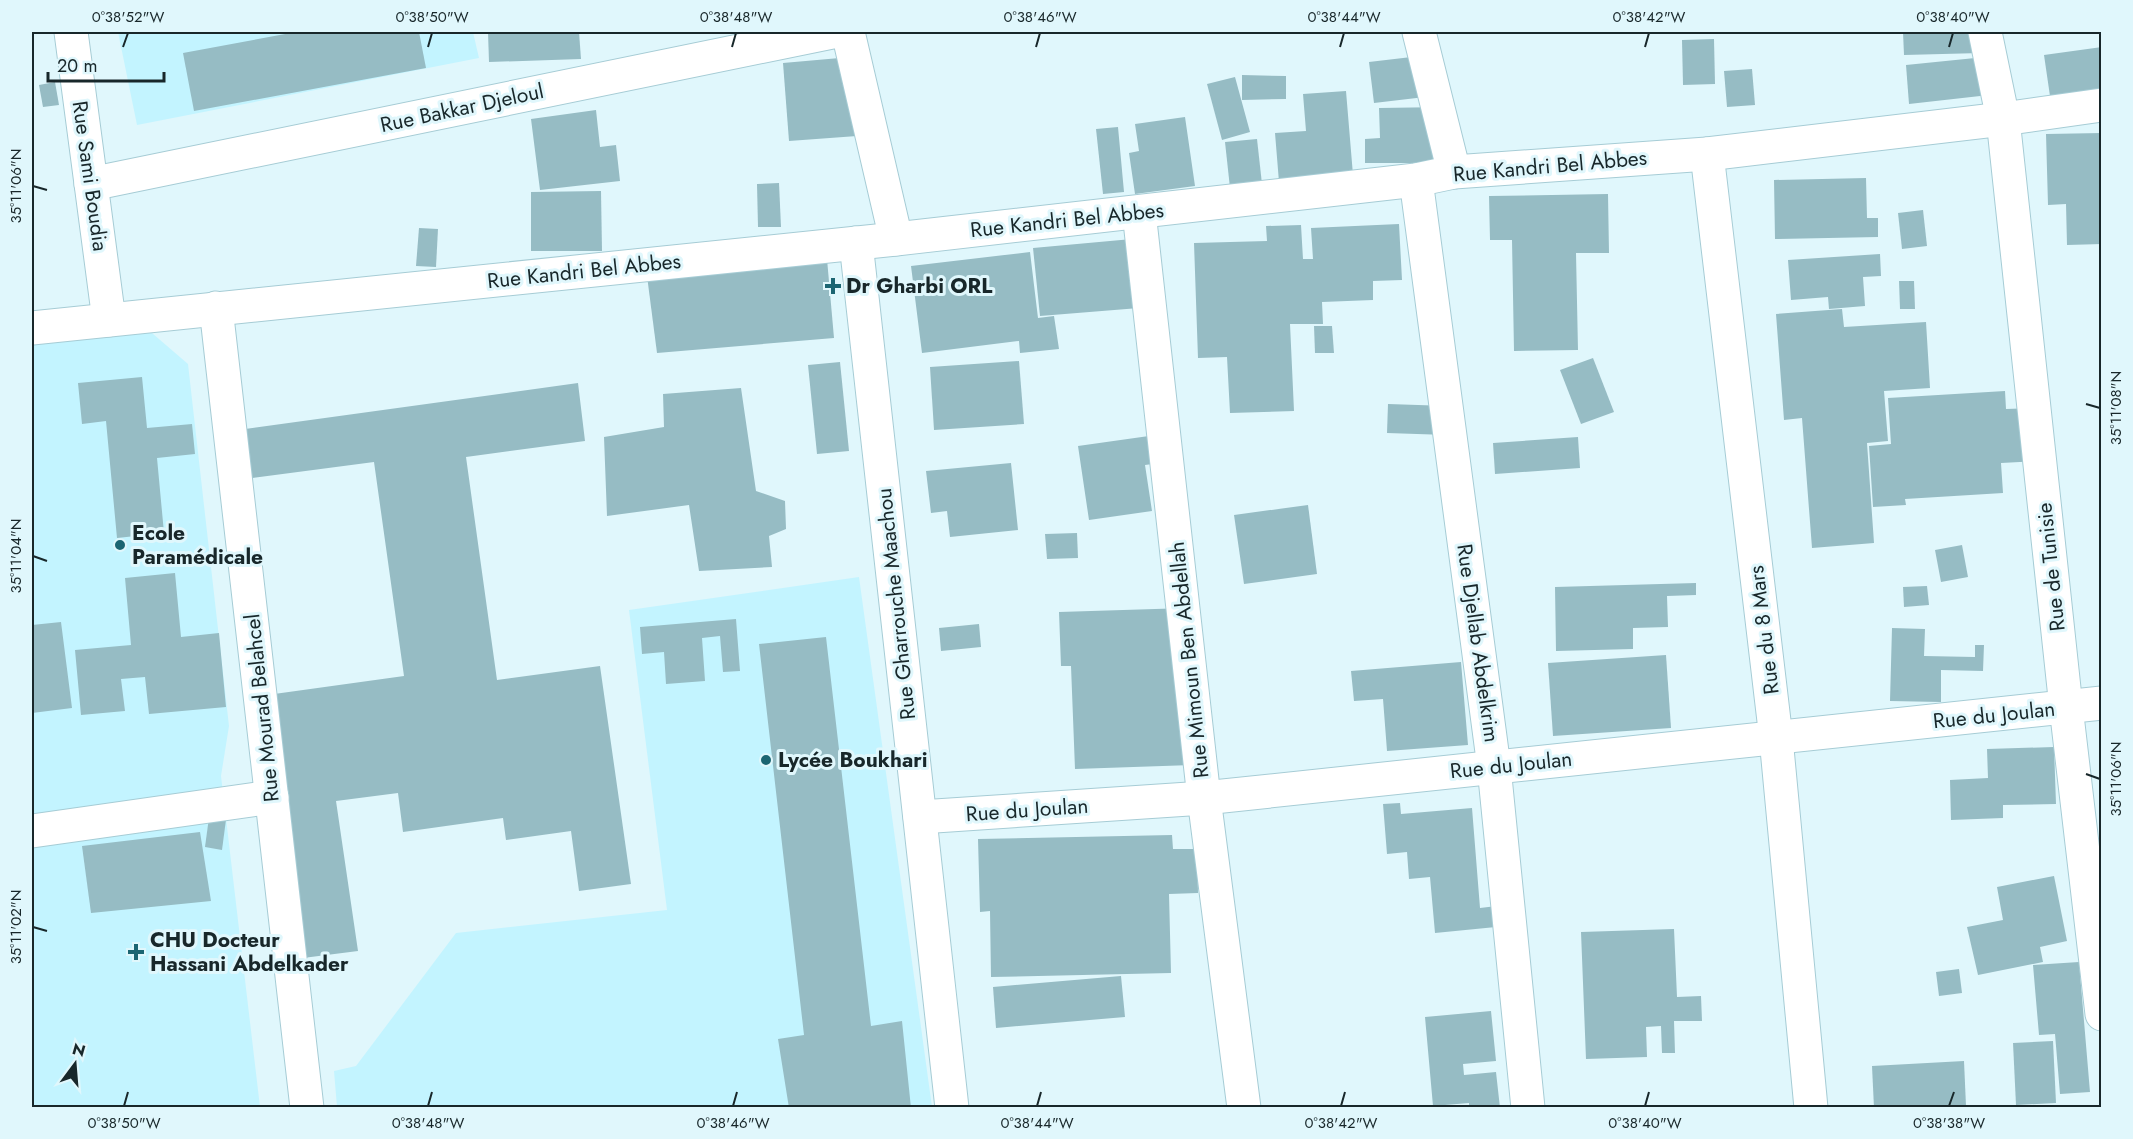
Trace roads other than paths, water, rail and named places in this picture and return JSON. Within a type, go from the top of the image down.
[{"type":"street","name":"Rue Sami Boudia","points":[[71,32],[109,320]]},
{"type":"street","name":"Rue Bakkar Djeloul","points":[[91,184],[832,32]]},
{"type":"street","points":[[848,32],[896,239]]},
{"type":"street","points":[[1419,32],[1454,172]]},
{"type":"street","name":"Rue de Tunisie","points":[[1985,32],[2003,119],[2066,707],[2102,1014]]},
{"type":"street","name":"Rue Kandri Bel Abbes","points":[[32,328],[896,239],[1416,180],[1454,172],[1707,154],[2102,105]]},
{"type":"street","name":"Rue du 8 Mars","points":[[1707,154],[1776,738],[1811,1107]]},
{"type":"street","name":"Rue Djellab Abdelkrim","points":[[1416,180],[1494,767],[1528,1107]]},
{"type":"street","name":"Rue Mimoun Ben Abdellah","points":[[1140,212],[1204,798],[1244,1107]]},
{"type":"street","name":"Rue Gharrouche Maachou","points":[[856,243],[952,1107]]},
{"type":"street","name":"Rue Mourad Belahcel","points":[[216,308],[307,1107]]},
{"type":"street","name":"Rue du Joulan","points":[[920,817],[1204,798],[2102,703]]},
{"type":"street","points":[[32,831],[272,797]]},
{"type":"place","name":"Dr Gharbi ORL","points":[[833,286]]},
{"type":"place","name":"Ecole Paramédicale","points":[[120,545]]},
{"type":"place","name":"Lycée Boukhari","points":[[766,760]]},
{"type":"place","name":"CHU Docteur Hassani Abdelkader","points":[[136,952]]}]
